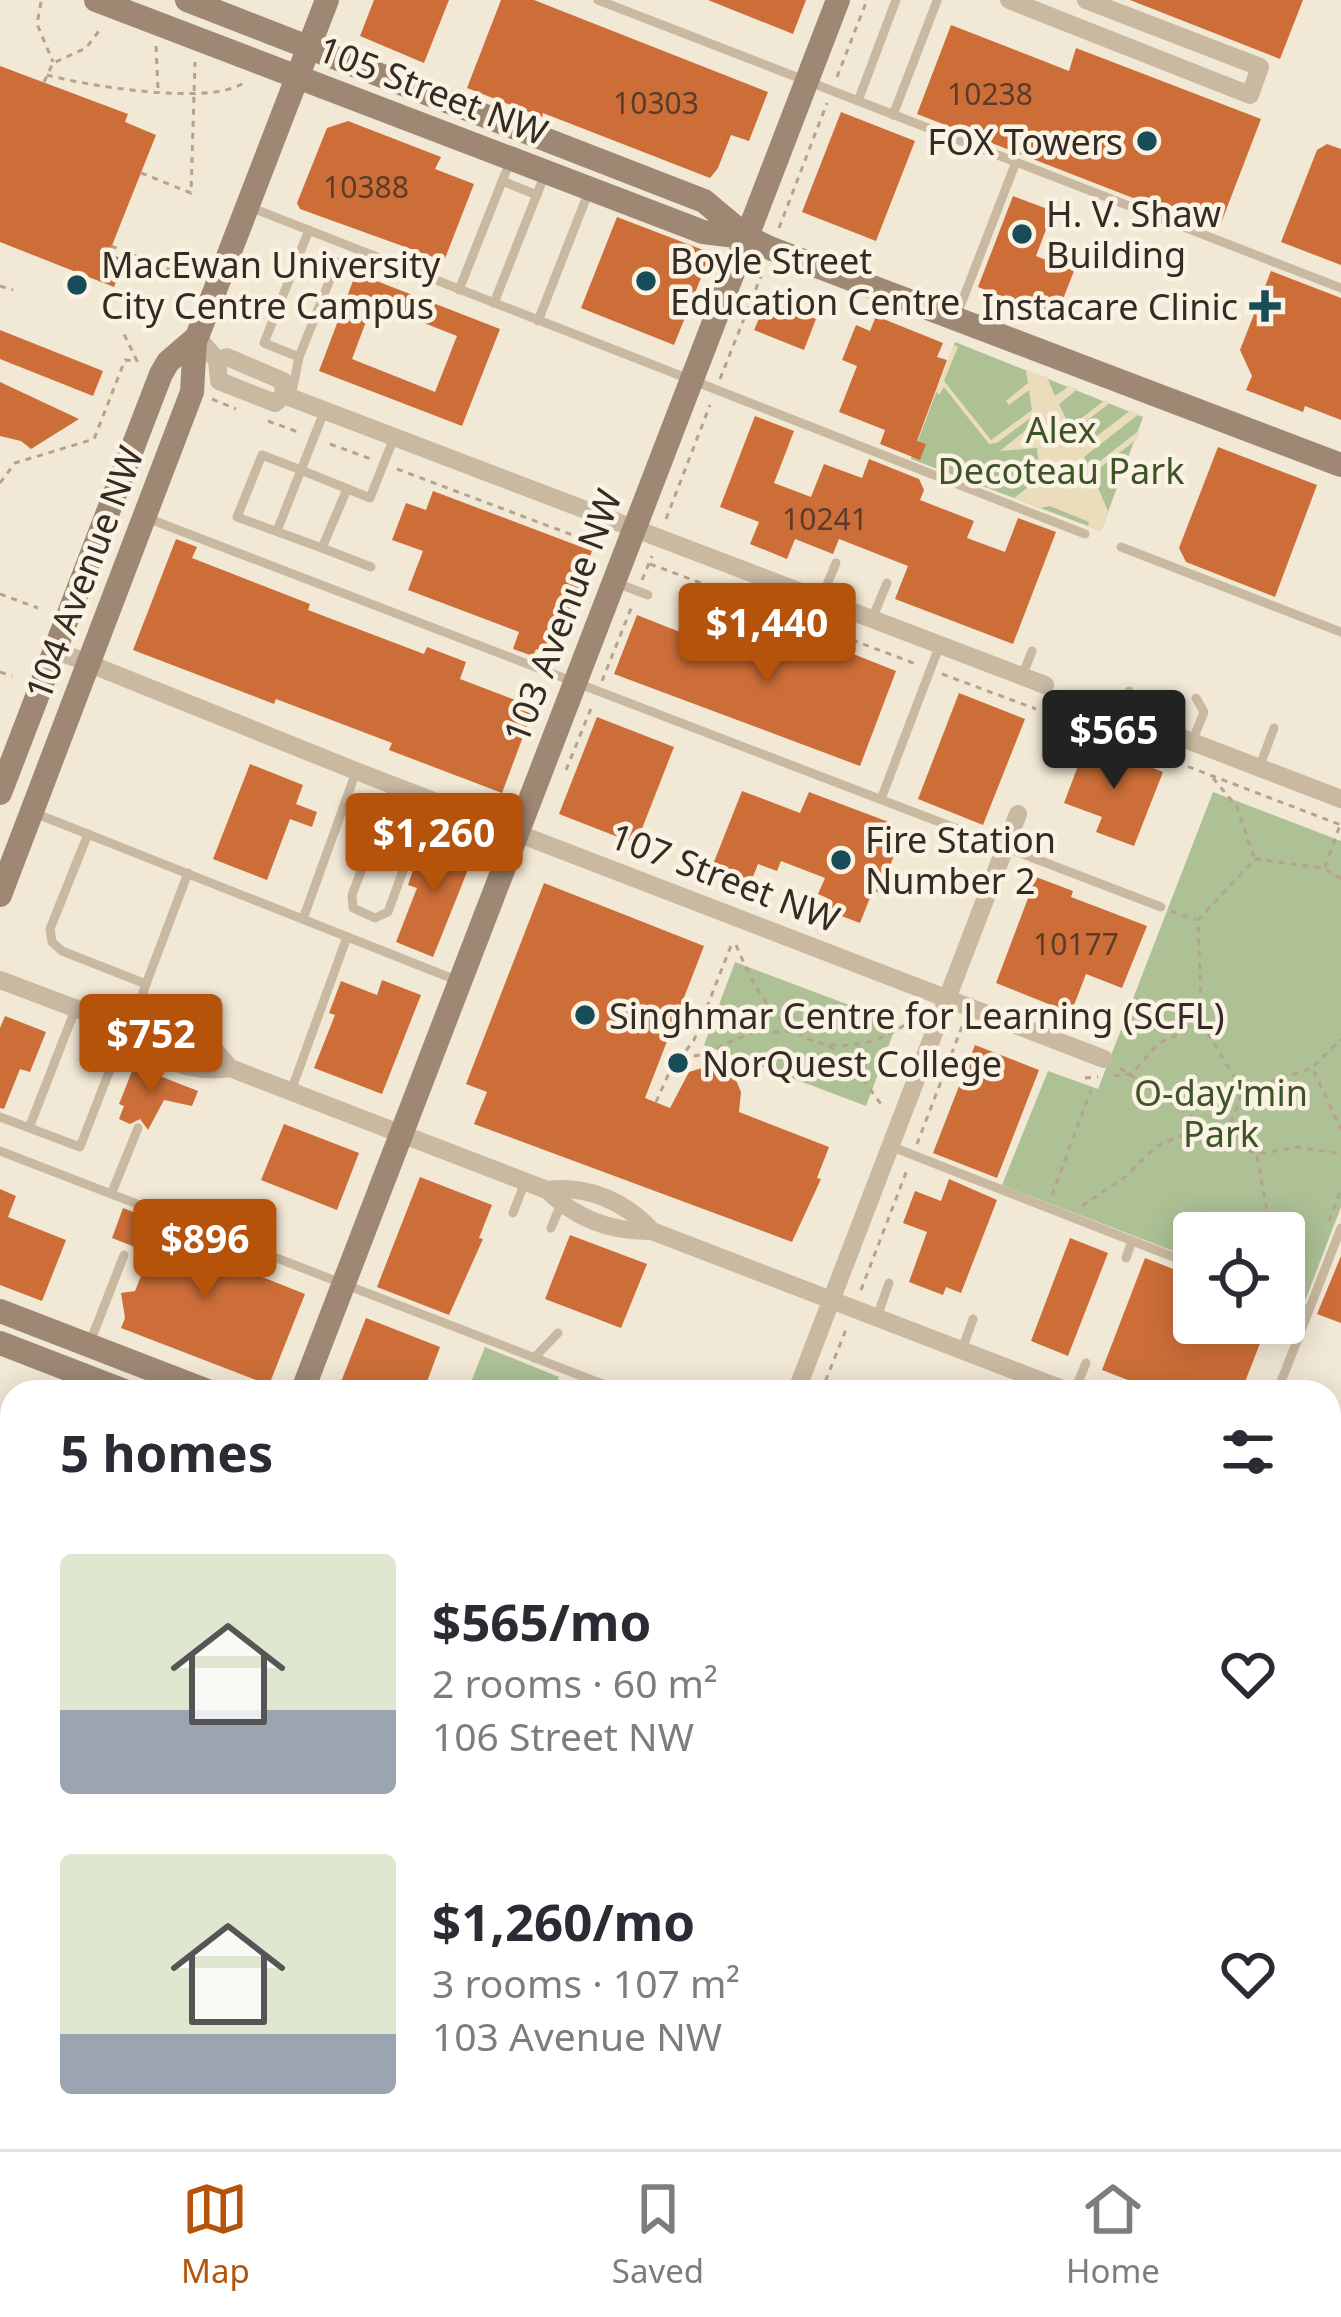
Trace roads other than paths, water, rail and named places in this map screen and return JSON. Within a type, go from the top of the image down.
[{"type":"street","name":"105 Street NW","points":[[96,0],[297,77],[506,170],[542,183],[590,189],[703,232],[747,237],[1341,465]]},
{"type":"street","name":"105 Street NW","points":[[188,0],[704,201],[747,237]]},
{"type":"street","name":"104 Avenue NW","points":[[0,895],[192,392],[196,339],[327,0]]},
{"type":"street","name":"103 Avenue NW","points":[[307,1380],[838,0]]},
{"type":"street","points":[[1009,0],[1250,94],[1260,67],[1086,0]]},
{"type":"street","name":"104 Avenue NW","points":[[0,793],[161,374],[196,339]]},
{"type":"street","points":[[196,339],[217,359],[227,357],[283,381],[288,396],[1045,685]]},
{"type":"street","name":"107 Street NW","points":[[56,650],[356,771],[1103,1058]]},
{"type":"street","points":[[1096,705],[1341,799]]},
{"type":"street","points":[[801,1380],[1018,814]]},
{"type":"street","points":[[0,980],[131,1030],[148,1050],[202,1072],[230,1068],[554,1197],[574,1187],[633,1210],[652,1231],[1041,1380]]},
{"type":"street","points":[[0,1311],[179,1380]]},
{"type":"street","points":[[0,1343],[96,1380]]},
{"type":"lane","points":[[598,0],[1341,288]]},
{"type":"lane","points":[[858,101],[896,0]]},
{"type":"lane","points":[[893,115],[936,0]]},
{"type":"lane","points":[[956,317],[1016,162]]},
{"type":"lane","points":[[460,290],[506,170]]},
{"type":"lane","points":[[494,303],[542,183]]},
{"type":"lane","points":[[538,320],[590,189]]},
{"type":"lane","points":[[247,206],[1080,535]]},
{"type":"lane","points":[[299,357],[263,343],[309,230]]},
{"type":"lane","points":[[288,396],[337,262]]},
{"type":"lane","points":[[277,531],[326,408]]},
{"type":"lane","points":[[371,567],[237,517],[262,454],[370,498],[395,435]]},
{"type":"lane","points":[[322,548],[347,489]]},
{"type":"lane","points":[[145,517],[1161,907]]},
{"type":"lane","points":[[1121,547],[1212,587],[1341,632]]},
{"type":"lane","points":[[821,599],[836,563]]},
{"type":"lane","points":[[740,631],[761,576]]},
{"type":"lane","points":[[614,582],[648,595]]},
{"type":"lane","points":[[872,619],[887,583]]},
{"type":"lane","points":[[881,799],[940,645]]},
{"type":"lane","points":[[1022,676],[1032,651]]},
{"type":"lane","points":[[1120,714],[1130,691]]},
{"type":"lane","points":[[1192,742],[1204,712],[1196,698]]},
{"type":"lane","points":[[1157,728],[1166,706]]},
{"type":"lane","points":[[1259,768],[1274,728]]},
{"type":"lane","points":[[303,919],[356,771]]},
{"type":"lane","points":[[394,785],[352,895],[353,908],[375,918],[388,912],[429,799]]},
{"type":"lane","points":[[32,812],[460,982]]},
{"type":"lane","points":[[88,834],[50,929],[52,942],[62,951],[146,984]]},
{"type":"lane","points":[[0,1117],[80,1148],[131,1030],[188,873]]},
{"type":"lane","points":[[290,1091],[347,937]]},
{"type":"lane","points":[[29,1128],[76,1008]]},
{"type":"lane","points":[[112,1192],[137,1128]]},
{"type":"lane","points":[[890,1146],[913,1154],[933,1169],[1173,1257]]},
{"type":"lane","points":[[0,1151],[506,1344],[580,1380]]},
{"type":"lane","points":[[513,1213],[525,1182]]},
{"type":"lane","points":[[551,1228],[554,1197]]},
{"type":"lane","points":[[1282,1380],[1341,1228]]},
{"type":"lane","points":[[1126,1258],[1132,1240]]},
{"type":"lane","points":[[89,1345],[124,1255]]},
{"type":"lane","points":[[876,1317],[890,1283]]},
{"type":"lane","points":[[1305,1308],[1309,1310]]},
{"type":"lane","points":[[962,1350],[974,1319]]},
{"type":"lane","points":[[534,1358],[558,1333]]},
{"type":"lane","points":[[1078,1380],[1086,1363]]},
{"type":"place","name":"FOX Towers","points":[[1147,141]]},
{"type":"place","name":"H. V. Shaw Building","points":[[1022,234]]},
{"type":"place","name":"Boyle Street Education Centre","points":[[646,281]]},
{"type":"place","name":"MacEwan University City Centre Campus","points":[[77,285]]},
{"type":"place","name":"Instacare Clinic","points":[[1265,306]]},
{"type":"place","name":"Fire Station Number 2","points":[[841,860]]},
{"type":"place","name":"Singhmar Centre for Learning (SCFL)","points":[[585,1015]]},
{"type":"place","name":"NorQuest College","points":[[678,1063]]},
{"type":"park label","name":"Alex Decoteau Park","points":[[1061,450]]},
{"type":"park label","name":"O-day'min Park","points":[[1221,1112]]}]
